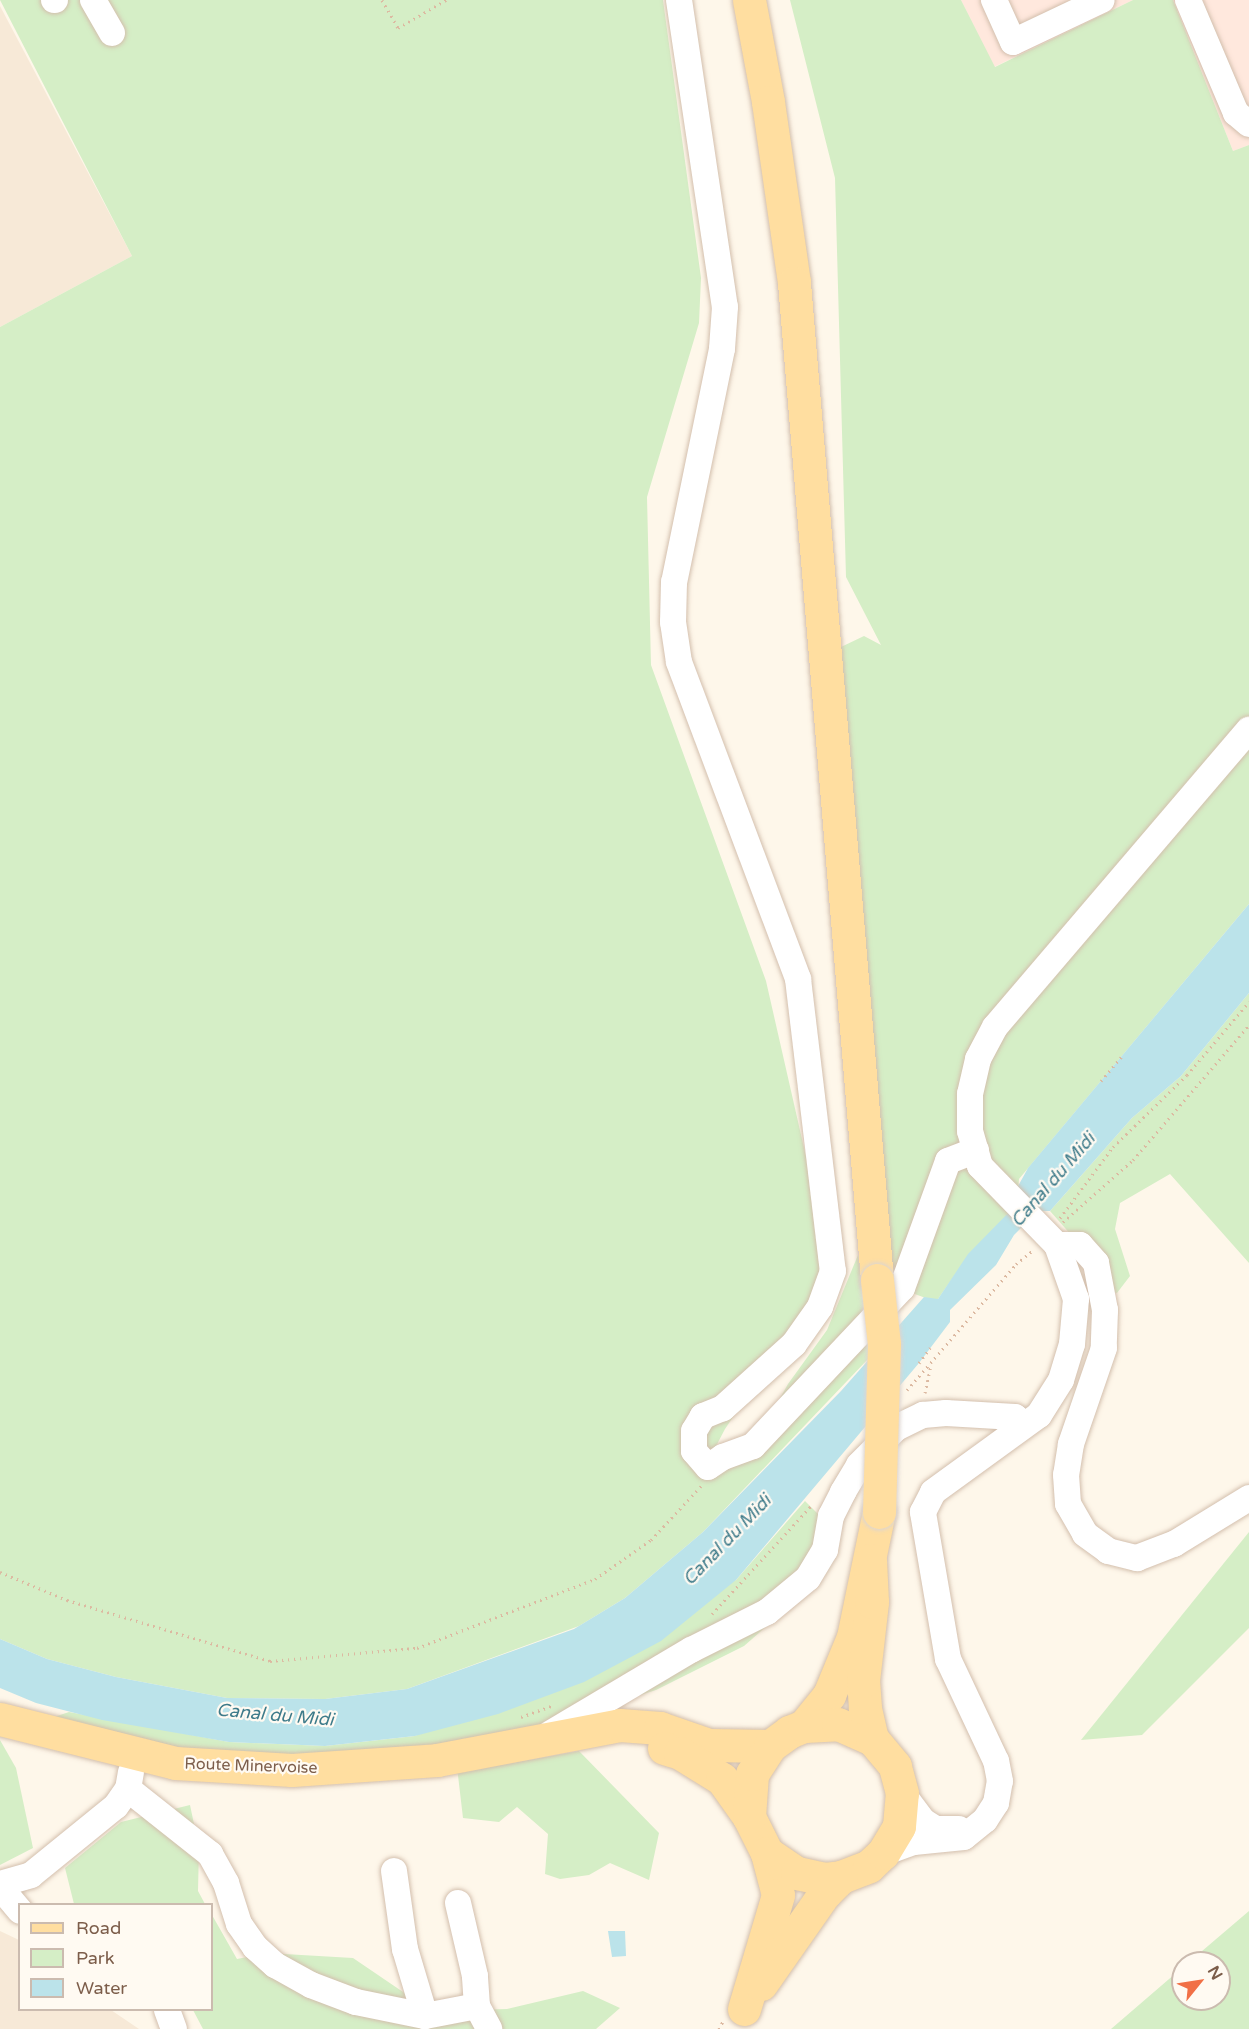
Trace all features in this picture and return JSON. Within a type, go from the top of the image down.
[{"type":"main road","points":[[748,0],[772,125],[794,283],[884,1344],[879,1512],[853,1637],[829,1695],[804,1726],[770,1746],[752,1774],[748,1792],[749,1817]]},
{"type":"main road","points":[[870,1560],[872,1602],[863,1680],[872,1739]]},
{"type":"main road","name":"Route Minervoise","points":[[0,1719],[175,1763],[292,1770],[437,1760],[529,1729],[576,1734],[630,1726],[660,1728],[709,1745],[770,1746]]},
{"type":"main road","points":[[767,1853],[797,1874],[825,1879],[841,1877],[869,1866],[883,1853],[899,1826],[902,1793],[895,1766],[872,1739],[838,1724],[804,1726]]},
{"type":"main road","points":[[576,1734],[635,1741],[680,1753],[722,1779],[749,1817],[767,1853],[778,1895],[731,2021]]},
{"type":"main road","points":[[731,2021],[824,1894],[841,1877]]},
{"type":"street","points":[[93,0],[112,33]]},
{"type":"street","points":[[679,0],[725,307],[722,349],[675,582],[672,622],[679,662],[798,979],[833,1270],[820,1307],[794,1344],[723,1408],[703,1416],[694,1431],[694,1451],[708,1467],[723,1457],[753,1446],[902,1288],[948,1161],[976,1150]]},
{"type":"street","points":[[994,0],[1013,42],[1102,0]]},
{"type":"street","points":[[1188,0],[1236,113],[1249,124]]},
{"type":"street","points":[[883,1853],[914,1842],[964,1837],[985,1820],[996,1803],[1000,1781],[996,1761],[948,1659],[923,1512],[933,1492],[1039,1415],[1061,1380],[1072,1344],[1076,1299],[1050,1236],[1007,1196],[980,1166],[970,1131],[970,1094],[978,1059],[995,1027],[1249,730]]},
{"type":"street","points":[[1050,1236],[1080,1245],[1096,1263],[1105,1310],[1104,1348],[1071,1444],[1066,1475],[1068,1504],[1085,1534],[1108,1551],[1137,1558],[1174,1544],[1249,1498]]},
{"type":"street","points":[[529,1729],[767,1612],[808,1578],[825,1550],[831,1516],[860,1465],[896,1428],[923,1414],[1015,1417],[1024,1425]]},
{"type":"street","points":[[18,1908],[0,1886],[31,1875],[116,1806],[128,1789],[134,1754]]},
{"type":"street","points":[[128,1789],[210,1854],[226,1883],[239,1924],[255,1947],[275,1965],[311,1985],[356,2002],[425,2016],[477,2006]]},
{"type":"street","points":[[902,1793],[914,1812],[936,1829],[953,1831],[985,1820]]},
{"type":"street","points":[[394,1871],[405,1949],[425,2016]]},
{"type":"street","points":[[458,1903],[475,1976],[477,2006],[489,2029]]},
{"type":"street","points":[[167,2011],[174,2029]]},
{"type":"path","points":[[382,0],[399,28],[446,0]]},
{"type":"path","points":[[1050,1236],[1113,1147],[1187,1075],[1249,1002]]},
{"type":"path","points":[[901,1398],[1016,1264],[1133,1160],[1249,1025]]},
{"type":"path","points":[[1101,1081],[1122,1056]]},
{"type":"path","points":[[919,1363],[930,1348]]},
{"type":"path","points":[[923,1414],[931,1362]]},
{"type":"path","points":[[0,1572],[67,1600],[270,1661],[417,1648],[595,1579],[651,1539],[700,1486],[708,1467]]},
{"type":"path","points":[[706,1621],[814,1502]]},
{"type":"path","points":[[529,1729],[561,1702]]},
{"type":"shaded area","points":[[961,0],[1133,0],[994,67]]},
{"type":"shaded area","points":[[1173,0],[1249,0],[1249,145],[1233,151]]},
{"type":"shaded area","points":[[0,6],[132,256],[0,327]]},
{"type":"shaded area","points":[[0,1931],[18,1940],[18,2011],[112,2011],[139,2029],[0,2029]]},
{"type":"green space","points":[[0,0],[663,0],[701,278],[699,323],[647,497],[651,665],[766,981],[822,1227],[824,1281],[725,1429],[702,1473],[753,1446],[788,1384],[827,1330],[858,1255],[869,1358],[703,1532],[625,1598],[579,1626],[407,1689],[325,1699],[227,1698],[116,1677],[47,1659],[0,1639],[0,327],[132,256]]},
{"type":"green space","points":[[790,0],[961,0],[995,67],[1133,0],[1173,0],[1233,151],[1249,145],[1249,904],[1019,1179],[1017,1206],[956,1273],[938,1299],[931,1300],[877,1280],[827,685],[841,647],[864,636],[881,645],[846,577],[835,178]]},
{"type":"green space","points":[[1249,993],[1249,1263],[1170,1174],[1120,1203],[1115,1229],[1130,1276],[1117,1293],[1102,1290],[1080,1245],[1050,1211],[1132,1118],[1181,1076]]},
{"type":"green space","points":[[805,1501],[822,1518],[809,1589],[744,1646],[656,1690],[566,1719],[538,1741],[175,1763],[54,1717],[69,1712],[229,1742],[325,1746],[415,1736],[736,1580]]},
{"type":"green space","points":[[1249,1532],[1249,1628],[1142,1735],[1081,1740]]},
{"type":"green space","points":[[0,1740],[16,1768],[33,1848],[0,1865]]},
{"type":"green space","points":[[579,1751],[659,1833],[649,1880],[610,1863],[589,1875],[560,1879],[545,1874],[548,1834],[517,1807],[499,1822],[463,1818],[457,1767],[506,1764]]},
{"type":"green space","points":[[190,1805],[199,1848],[198,1891],[204,1903],[74,1903],[65,1868],[121,1822]]},
{"type":"green space","points":[[1249,1911],[1249,2029],[1111,2029],[1171,1977],[1171,2011],[1231,2011],[1231,1951],[1202,1951]]},
{"type":"green space","points":[[213,1917],[237,1959],[267,1953],[353,1958],[431,2011],[507,2009],[583,1991],[620,2008],[596,2029],[203,2029],[194,2011],[213,2011]]},
{"type":"water","name":"Canal du Midi","points":[[1249,904],[1249,993],[1181,1076],[1132,1118],[1050,1211],[1038,1211],[1014,1235],[996,1265],[950,1310],[950,1322],[919,1363],[736,1580],[661,1641],[584,1682],[498,1714],[415,1736],[325,1746],[229,1742],[102,1720],[36,1703],[0,1688],[0,1639],[47,1659],[116,1677],[227,1698],[325,1699],[407,1689],[574,1629],[625,1598],[703,1532],[841,1391],[924,1297],[938,1299],[968,1254],[1023,1198],[1017,1188],[1028,1168]]},
{"type":"water","points":[[608,1931],[625,1931],[626,1956],[612,1957]]}]
